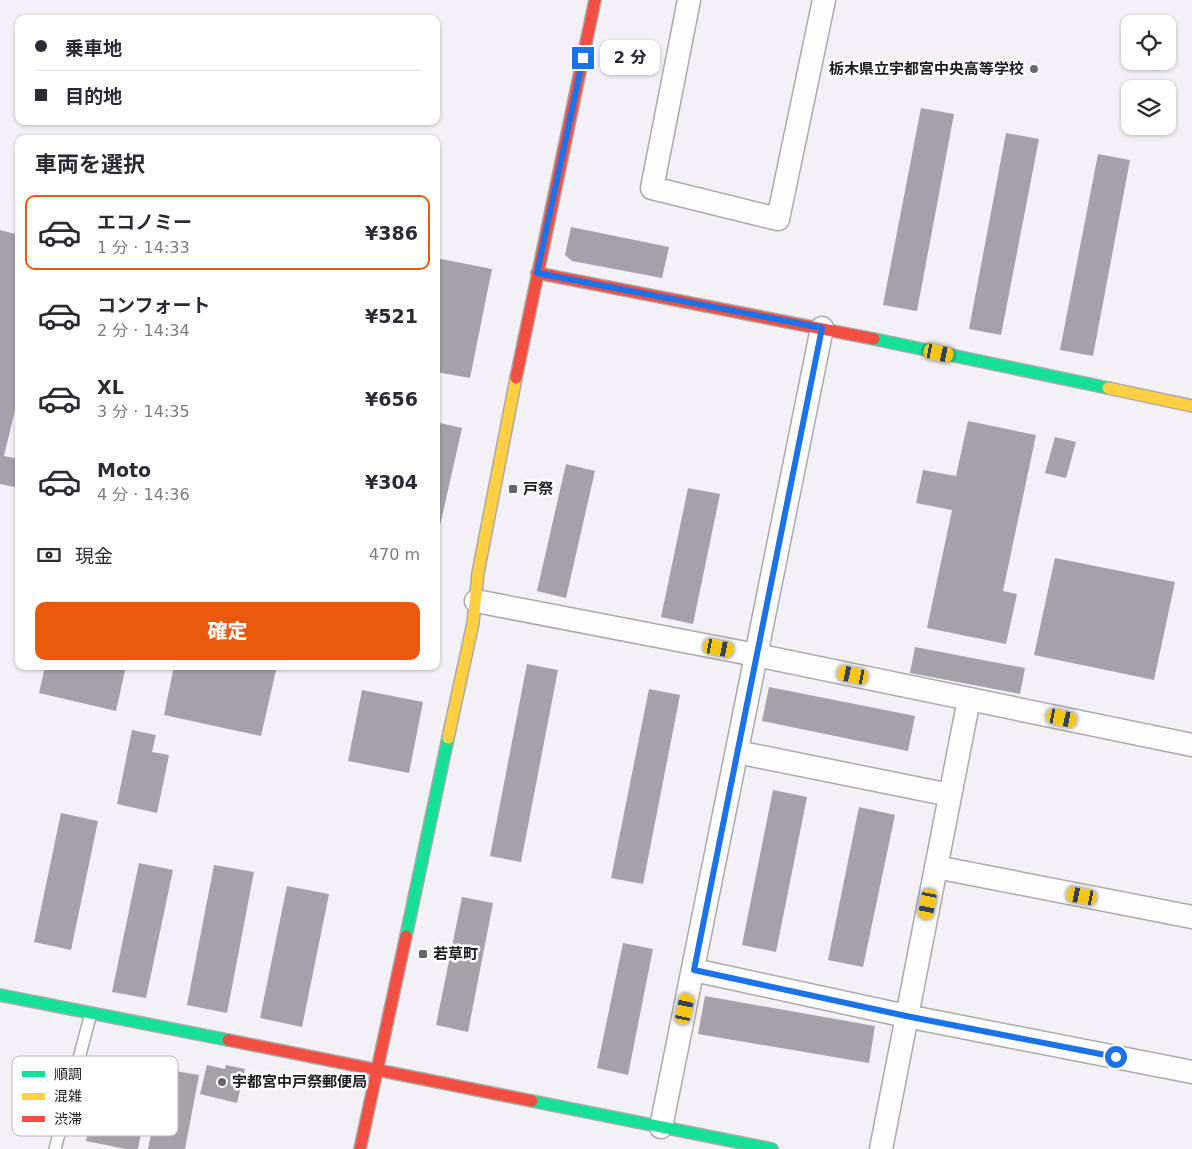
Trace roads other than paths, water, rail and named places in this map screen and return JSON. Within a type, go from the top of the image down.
[{"type":"street","points":[[360,1149],[471,632],[478,573],[537,273],[596,0]]},
{"type":"street","points":[[689,0],[652,188],[778,219],[824,0]]},
{"type":"street","points":[[537,273],[822,328],[1192,406]]},
{"type":"street","points":[[661,1126],[822,328]]},
{"type":"street","points":[[476,600],[756,655],[1192,746]]},
{"type":"street","points":[[881,1149],[969,699]]},
{"type":"street","points":[[737,752],[950,795]]},
{"type":"street","points":[[936,868],[1192,917]]},
{"type":"street","points":[[694,970],[906,1016],[1192,1072]]},
{"type":"street","points":[[0,995],[772,1149]]},
{"type":"lane","points":[[80,1056],[91,1013]]},
{"type":"lane","points":[[55,1149],[58,1136]]},
{"type":"place","name":"栃木県立宇都宮中央高等学校","points":[[1034,69]]},
{"type":"place","name":"戸祭","points":[[513,489]]},
{"type":"place","name":"若草町","points":[[423,954]]},
{"type":"place","name":"宇都宮中戸祭郵便局","points":[[222,1082]]}]
